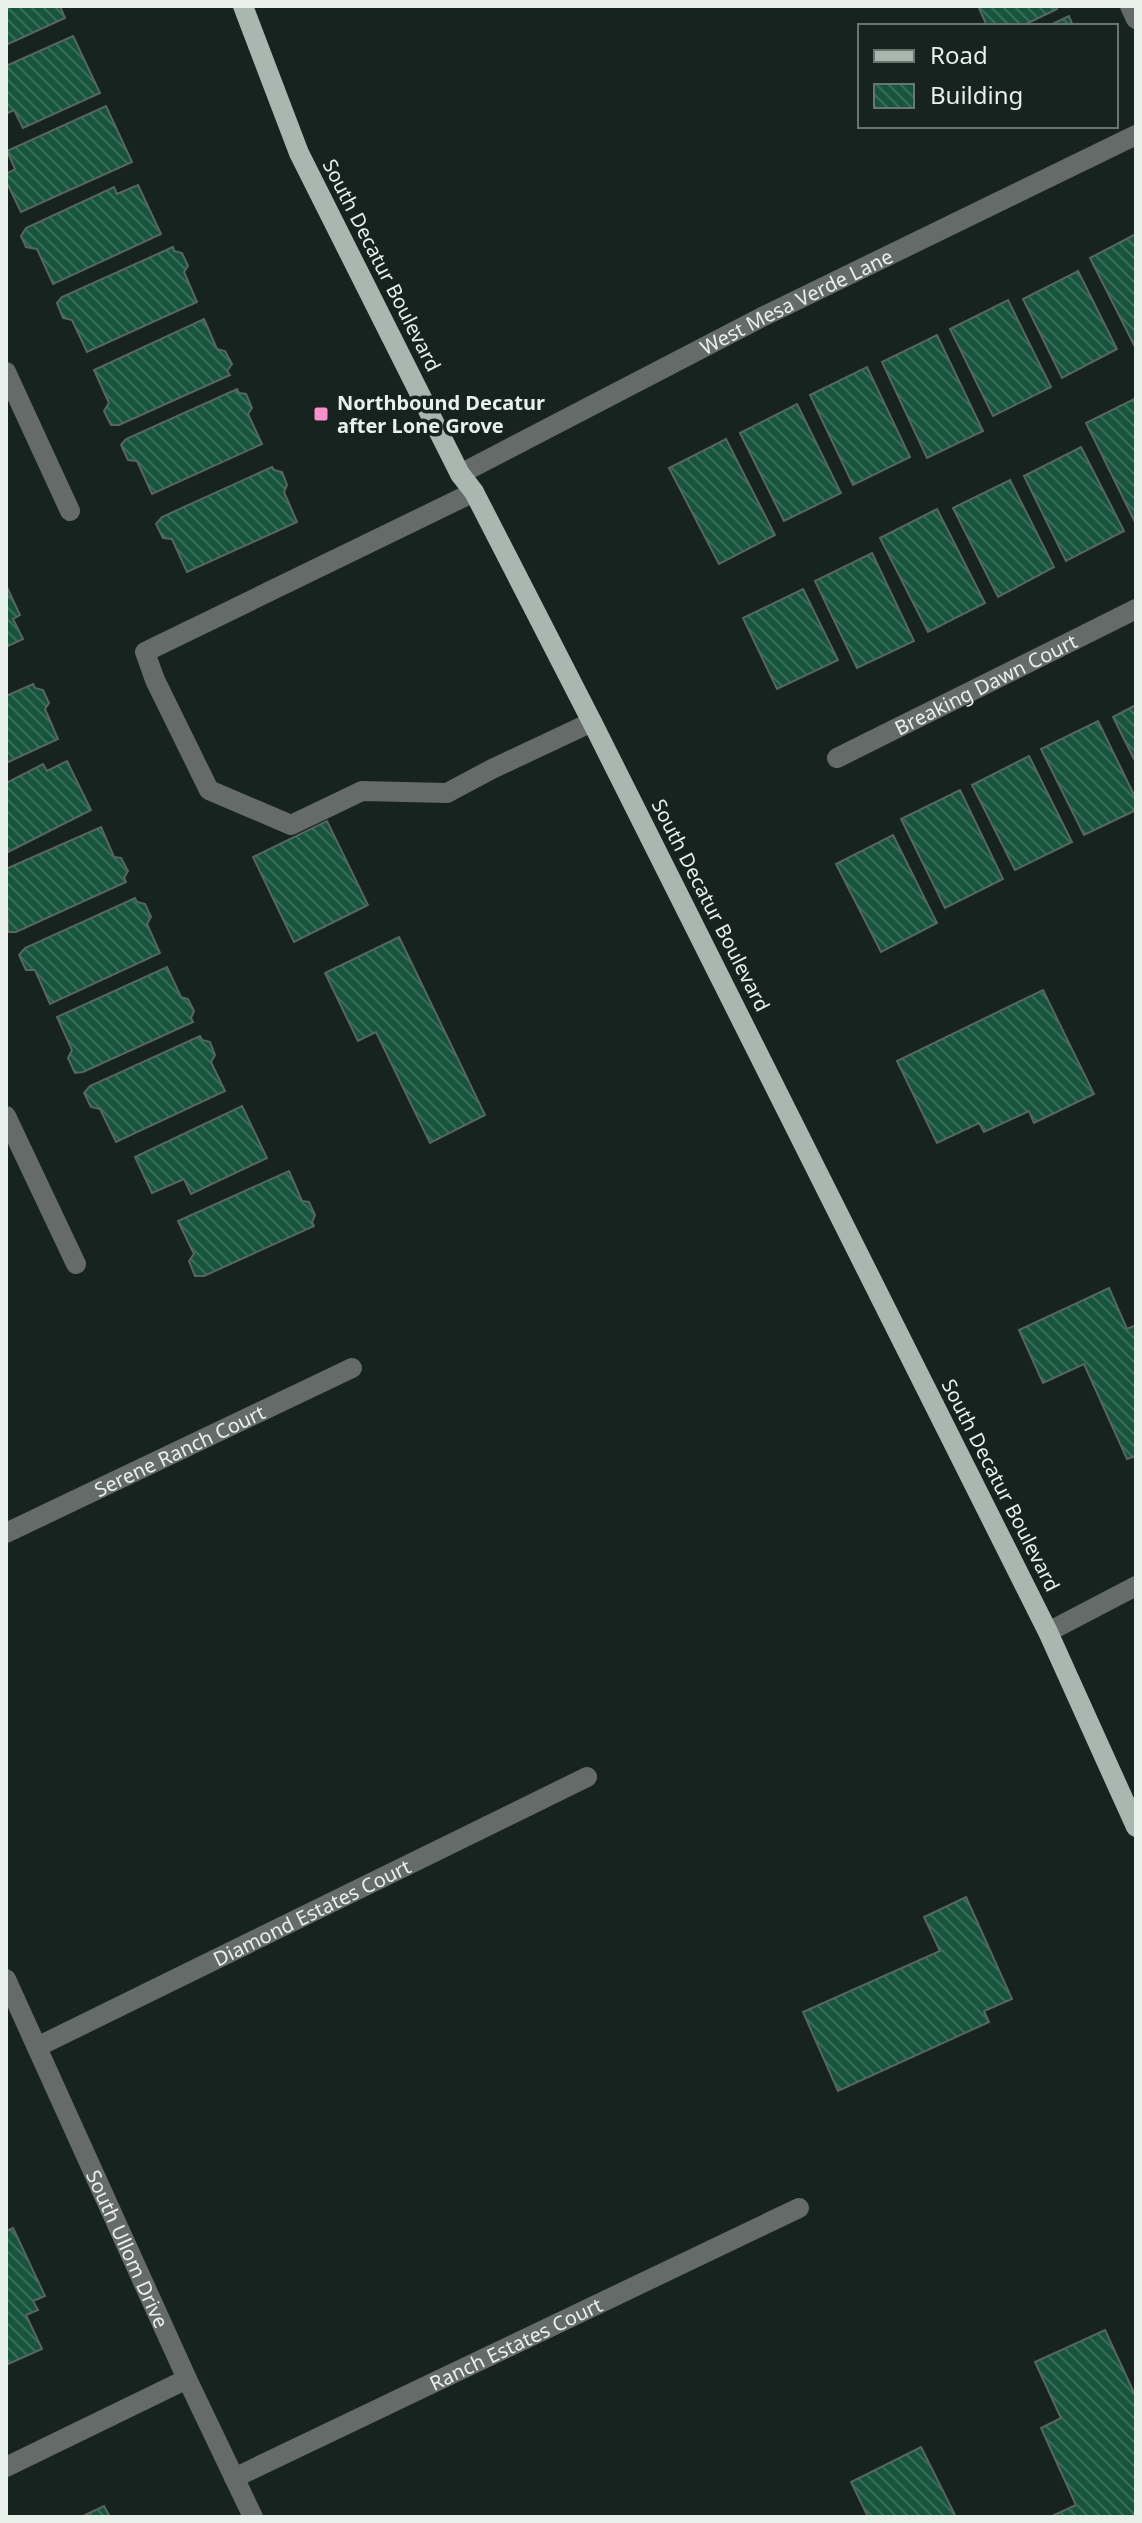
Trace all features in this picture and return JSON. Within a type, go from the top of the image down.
[{"type":"main road","name":"South Decatur Boulevard","points":[[243,6],[299,153],[460,474],[474,492],[592,722],[1048,1632],[1136,1827]]},
{"type":"street","points":[[1130,6],[1136,19]]},
{"type":"street","name":"West Mesa Verde Lane","points":[[460,474],[762,317],[1136,135]]},
{"type":"street","points":[[6,372],[14,408],[70,511]]},
{"type":"street","points":[[474,492],[145,652],[155,680],[209,790],[291,825],[362,791],[447,793],[592,722]]},
{"type":"street","name":"Breaking Dawn Court","points":[[837,758],[1136,609]]},
{"type":"street","points":[[6,1116],[76,1264]]},
{"type":"street","name":"Serene Ranch Court","points":[[6,1533],[352,1368]]},
{"type":"street","points":[[1048,1632],[1136,1586]]},
{"type":"street","name":"Diamond Estates Court","points":[[37,2047],[587,1777]]},
{"type":"street","name":"South Ullom Drive","points":[[6,1979],[187,2379],[253,2517]]},
{"type":"street","name":"Ranch Estates Court","points":[[234,2478],[799,2208]]},
{"type":"street","points":[[6,2467],[187,2379]]},
{"type":"building","points":[[6,6],[60,6],[65,18],[6,45]]},
{"type":"building","points":[[978,6],[1055,6],[1057,9],[1026,24],[986,24]]},
{"type":"building","points":[[1069,16],[1072,24],[1052,24]]},
{"type":"building","points":[[73,36],[100,93],[23,128],[14,110],[6,114],[6,66]]},
{"type":"building","points":[[106,106],[132,162],[21,212],[6,181],[6,174],[15,169],[7,151]]},
{"type":"building","points":[[138,185],[161,234],[53,284],[37,249],[26,247],[21,236],[26,228],[114,187],[117,194]]},
{"type":"building","points":[[1136,234],[1136,344],[1134,345],[1090,258]]},
{"type":"building","points":[[173,247],[174,251],[182,253],[188,266],[184,272],[197,302],[87,352],[72,320],[63,318],[57,303],[62,297]]},
{"type":"building","points":[[1078,271],[1117,349],[1062,378],[1023,299]]},
{"type":"building","points":[[1008,300],[1051,387],[993,416],[950,329]]},
{"type":"building","points":[[204,319],[217,349],[225,351],[232,364],[227,371],[230,375],[119,425],[111,425],[104,411],[109,403],[94,370]]},
{"type":"building","points":[[937,335],[983,431],[927,458],[882,362]]},
{"type":"building","points":[[867,367],[910,457],[853,485],[810,395]]},
{"type":"building","points":[[237,389],[239,393],[246,394],[252,408],[248,414],[262,444],[152,494],[137,461],[128,460],[121,445],[126,439]]},
{"type":"building","points":[[1136,398],[1136,524],[1086,423]]},
{"type":"building","points":[[797,404],[841,493],[784,521],[740,433]]},
{"type":"building","points":[[726,439],[775,535],[719,564],[669,468]]},
{"type":"building","points":[[1081,447],[1124,531],[1066,561],[1024,476]]},
{"type":"building","points":[[272,467],[282,472],[287,485],[284,492],[297,522],[187,572],[172,539],[163,538],[156,524],[162,517]]},
{"type":"building","points":[[1010,480],[1054,567],[998,597],[953,508]]},
{"type":"building","points":[[937,509],[985,603],[928,632],[880,538]]},
{"type":"building","points":[[872,553],[914,641],[857,668],[815,581]]},
{"type":"building","points":[[6,585],[20,615],[13,619],[23,639],[6,647]]},
{"type":"building","points":[[803,589],[838,660],[777,689],[743,618]]},
{"type":"building","points":[[33,684],[35,688],[43,690],[49,703],[45,709],[58,739],[6,763],[6,696]]},
{"type":"building","points":[[1136,705],[1136,763],[1113,717]]},
{"type":"building","points":[[1098,721],[1136,799],[1136,810],[1084,835],[1041,749]]},
{"type":"building","points":[[1029,756],[1072,842],[1015,870],[972,785]]},
{"type":"building","points":[[67,761],[91,810],[6,853],[6,783],[43,764],[47,771]]},
{"type":"building","points":[[960,790],[1003,879],[945,908],[901,819]]},
{"type":"building","points":[[327,821],[368,905],[294,942],[253,857]]},
{"type":"building","points":[[101,827],[114,857],[121,858],[128,871],[124,878],[126,882],[16,932],[8,932],[6,869]]},
{"type":"building","points":[[893,835],[937,923],[881,952],[836,864]]},
{"type":"building","points":[[135,898],[137,902],[145,904],[151,917],[147,924],[160,953],[50,1004],[35,970],[26,970],[19,955],[25,948]]},
{"type":"building","points":[[399,937],[485,1115],[430,1143],[376,1032],[358,1041],[325,973]]},
{"type":"building","points":[[167,967],[181,997],[188,999],[194,1011],[193,1022],[75,1073],[68,1058],[72,1050],[57,1017]]},
{"type":"building","points":[[1043,990],[1094,1094],[1034,1123],[1029,1111],[984,1132],[979,1123],[937,1143],[897,1061]]},
{"type":"building","points":[[200,1036],[202,1040],[210,1042],[215,1055],[211,1062],[225,1091],[116,1142],[100,1109],[91,1107],[84,1093],[90,1086]]},
{"type":"building","points":[[242,1106],[267,1158],[191,1194],[184,1179],[152,1193],[135,1157]]},
{"type":"building","points":[[289,1171],[302,1201],[309,1202],[315,1215],[314,1226],[204,1276],[195,1276],[189,1261],[194,1254],[178,1221]]},
{"type":"building","points":[[1109,1288],[1127,1329],[1136,1325],[1136,1456],[1127,1459],[1084,1364],[1043,1383],[1019,1330]]},
{"type":"building","points":[[966,1897],[1012,1999],[984,2011],[989,2022],[838,2091],[803,2012],[940,1951],[924,1917]]},
{"type":"building","points":[[13,2228],[45,2296],[33,2301],[38,2310],[26,2315],[42,2349],[6,2365],[6,2231]]},
{"type":"building","points":[[1105,2330],[1136,2397],[1136,2517],[1050,2517],[1076,2505],[1041,2428],[1061,2418],[1035,2362]]},
{"type":"building","points":[[921,2447],[956,2517],[868,2517],[851,2482]]},
{"type":"building","points":[[104,2506],[110,2517],[81,2517]]},
{"type":"place","name":"Northbound Decatur after Lone Grove","points":[[321,414]]}]
